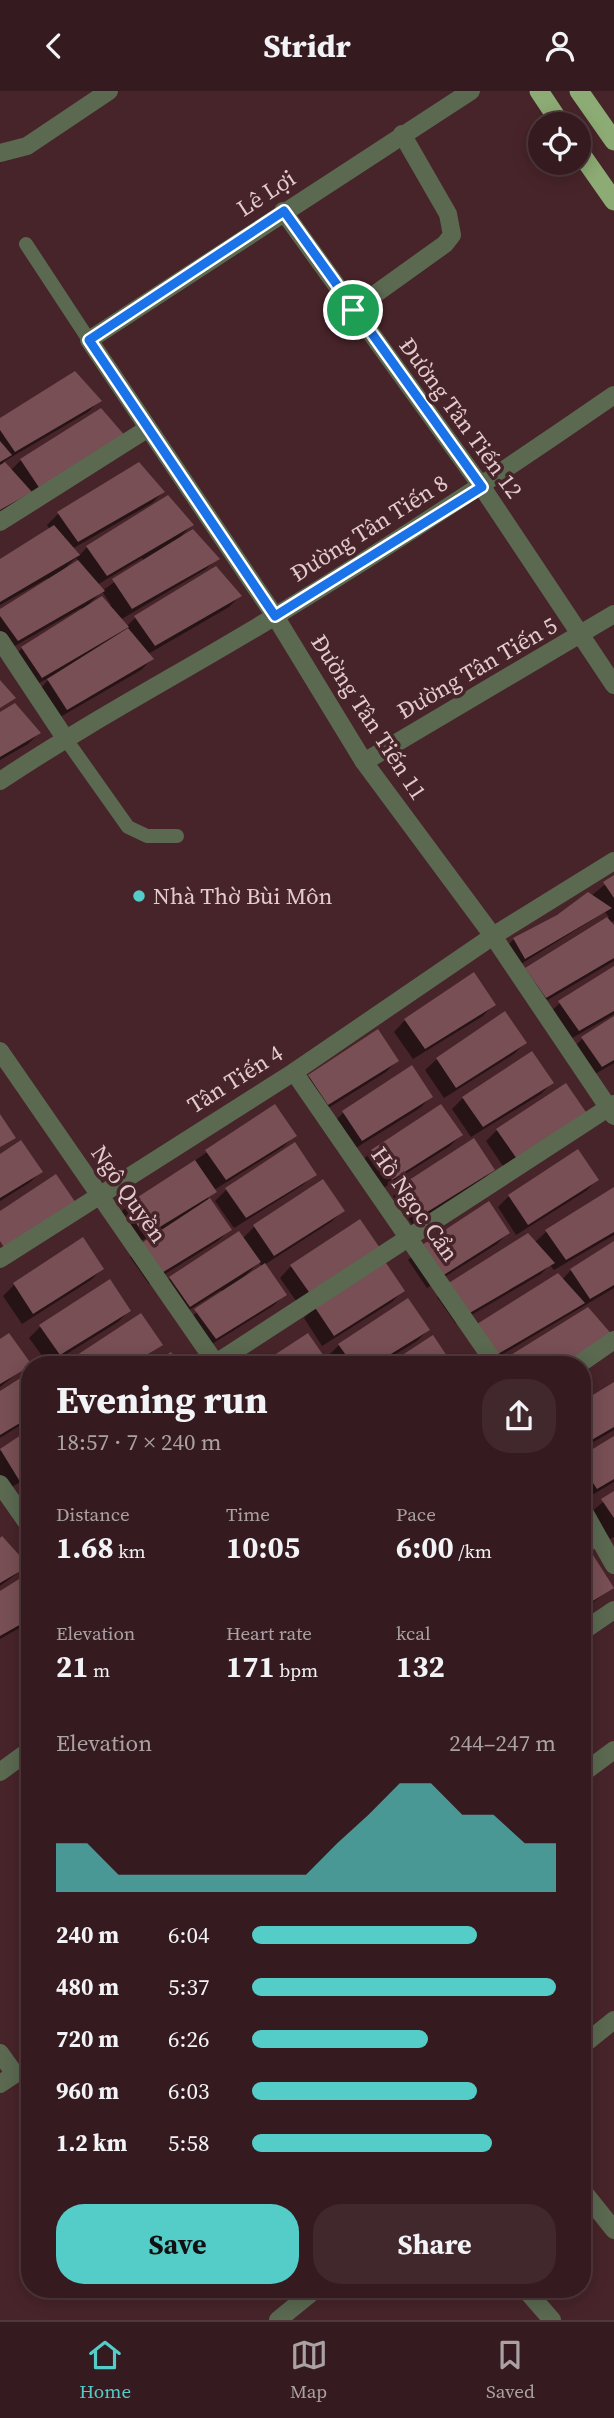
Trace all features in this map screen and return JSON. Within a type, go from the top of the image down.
[{"type":"highway","points":[[539,91],[553,112]]},
{"type":"highway","points":[[579,91],[614,141]]},
{"type":"highway","points":[[591,168],[614,201]]},
{"type":"street","points":[[0,153],[27,146],[109,91]]},
{"type":"street","name":"Lê Lợi","points":[[89,340],[471,91]]},
{"type":"street","points":[[353,310],[445,244],[453,235],[448,214],[402,135]]},
{"type":"street","name":"Đường Tân Tiến 12","points":[[284,211],[482,487],[614,685]]},
{"type":"street","name":"Đường Tân Tiến 11","points":[[89,340],[275,616],[364,762],[493,936],[612,1109]]},
{"type":"street","name":"Đường Tân Tiến 8","points":[[0,781],[65,738],[275,616],[482,487],[614,395]]},
{"type":"street","points":[[0,522],[147,429]]},
{"type":"street","name":"Đường Tân Tiến 5","points":[[364,762],[614,614]]},
{"type":"street","points":[[0,640],[65,738]]},
{"type":"street","name":"Tân Tiến 4","points":[[0,1259],[294,1072],[493,936],[614,861]]},
{"type":"street","name":"Ngô Quyền","points":[[0,1051],[210,1356]]},
{"type":"street","name":"Hồ Ngọc Cẩn","points":[[294,1072],[490,1356]]},
{"type":"street","points":[[228,1356],[612,1109]]},
{"type":"street","points":[[591,1356],[614,1340]]},
{"type":"street","points":[[0,1484],[21,1514]]},
{"type":"street","points":[[591,1524],[614,1565]]},
{"type":"street","points":[[591,1626],[614,1610]]},
{"type":"street","points":[[591,1767],[614,1750]]},
{"type":"street","points":[[0,1772],[21,1756]]},
{"type":"street","points":[[591,2039],[614,2020]]},
{"type":"street","points":[[0,2053],[15,2074],[0,2084]]},
{"type":"street","points":[[591,2201],[614,2230]]},
{"type":"street","points":[[278,2320],[305,2298]]},
{"type":"street","points":[[533,2298],[552,2320]]},
{"type":"lane","points":[[26,244],[89,340]]},
{"type":"lane","points":[[65,738],[128,827],[147,836],[177,836]]},
{"type":"building","points":[[75,371],[102,401],[15,452],[0,430],[0,418]]},
{"type":"building","points":[[101,408],[127,438],[40,489],[20,459]]},
{"type":"building","points":[[0,441],[12,455],[0,462]]},
{"type":"building","points":[[5,462],[32,492],[0,510],[0,465]]},
{"type":"building","points":[[139,462],[165,492],[78,542],[57,512]]},
{"type":"building","points":[[168,495],[194,525],[107,576],[86,546]]},
{"type":"building","points":[[54,525],[80,555],[0,602],[0,559]]},
{"type":"building","points":[[193,529],[220,559],[132,609],[112,579]]},
{"type":"building","points":[[78,560],[105,591],[18,641],[0,616],[0,609]]},
{"type":"building","points":[[216,566],[242,596],[155,646],[134,616]]},
{"type":"building","points":[[102,596],[129,627],[42,678],[21,647]]},
{"type":"building","points":[[128,628],[154,659],[67,710],[47,679]]},
{"type":"building","points":[[0,680],[16,698],[0,708]]},
{"type":"building","points":[[15,703],[41,733],[0,757],[0,712]]},
{"type":"building","points":[[614,875],[614,898],[603,882]]},
{"type":"building","points":[[588,892],[612,908],[525,959],[513,938],[557,915]]},
{"type":"building","points":[[607,917],[614,925],[614,958],[546,998],[525,968]]},
{"type":"building","points":[[614,966],[614,1011],[579,1031],[558,1001]]},
{"type":"building","points":[[474,972],[496,1005],[425,1049],[404,1019]]},
{"type":"building","points":[[505,1011],[527,1043],[456,1088],[436,1058]]},
{"type":"building","points":[[614,1016],[614,1060],[602,1067],[581,1037]]},
{"type":"building","points":[[378,1029],[399,1061],[328,1105],[308,1075]]},
{"type":"building","points":[[532,1051],[554,1083],[483,1127],[462,1097]]},
{"type":"building","points":[[412,1065],[433,1097],[362,1141],[342,1111]]},
{"type":"building","points":[[566,1083],[588,1115],[517,1159],[496,1129]]},
{"type":"building","points":[[275,1104],[297,1136],[226,1180],[205,1150]]},
{"type":"building","points":[[441,1104],[463,1135],[392,1180],[371,1150]]},
{"type":"building","points":[[0,1114],[16,1138],[0,1147]]},
{"type":"building","points":[[474,1138],[495,1170],[424,1214],[403,1184]]},
{"type":"building","points":[[21,1140],[43,1172],[0,1198],[0,1154]]},
{"type":"building","points":[[295,1142],[317,1175],[246,1218],[225,1188]]},
{"type":"building","points":[[578,1149],[599,1180],[528,1225],[508,1195]]},
{"type":"building","points":[[195,1160],[217,1192],[145,1236],[124,1206]]},
{"type":"building","points":[[56,1174],[78,1206],[6,1250],[0,1241],[0,1211]]},
{"type":"building","points":[[323,1179],[345,1211],[274,1256],[253,1225]]},
{"type":"building","points":[[614,1187],[614,1232],[566,1260],[545,1230]]},
{"type":"building","points":[[210,1198],[232,1230],[160,1274],[140,1244]]},
{"type":"building","points":[[489,1201],[510,1233],[439,1278],[419,1247]]},
{"type":"building","points":[[360,1219],[382,1251],[311,1295],[290,1265]]},
{"type":"building","points":[[239,1231],[261,1262],[190,1307],[169,1277]]},
{"type":"building","points":[[528,1233],[555,1263],[468,1314],[447,1284]]},
{"type":"building","points":[[83,1237],[104,1269],[33,1314],[13,1283]]},
{"type":"building","points":[[614,1241],[614,1285],[590,1299],[570,1269]]},
{"type":"building","points":[[384,1260],[405,1291],[334,1336],[314,1306]]},
{"type":"building","points":[[265,1263],[287,1295],[216,1339],[194,1309]]},
{"type":"building","points":[[558,1273],[585,1303],[498,1354],[477,1324]]},
{"type":"building","points":[[110,1279],[131,1311],[60,1355],[39,1325]]},
{"type":"building","points":[[408,1298],[430,1330],[388,1356],[347,1356],[338,1344]]},
{"type":"building","points":[[588,1307],[614,1337],[582,1356],[509,1356]]},
{"type":"building","points":[[141,1313],[163,1345],[145,1356],[76,1356]]},
{"type":"building","points":[[9,1333],[26,1356],[21,1356],[21,1372],[0,1384],[0,1339]]},
{"type":"building","points":[[308,1333],[324,1356],[273,1356]]},
{"type":"building","points":[[433,1335],[447,1356],[401,1356]]},
{"type":"building","points":[[21,1378],[21,1422],[0,1435],[0,1391]]},
{"type":"building","points":[[614,1382],[614,1427],[591,1440],[591,1396]]},
{"type":"building","points":[[21,1435],[21,1479],[19,1480],[0,1449]]},
{"type":"building","points":[[614,1436],[614,1479],[597,1489],[591,1480],[591,1450]]},
{"type":"building","points":[[614,1491],[614,1518],[601,1499]]},
{"type":"building","points":[[2,1536],[21,1557],[21,1571],[0,1583]]},
{"type":"building","points":[[593,1555],[614,1588],[591,1602]]},
{"type":"building","points":[[21,1578],[21,1624],[0,1636],[0,1591]]},
{"type":"place","name":"Nhà Thờ Bùi Môn","points":[[139,896]]},
{"type":"route","points":[[284,211],[353,310],[482,487],[275,616],[89,340],[284,211]]}]
